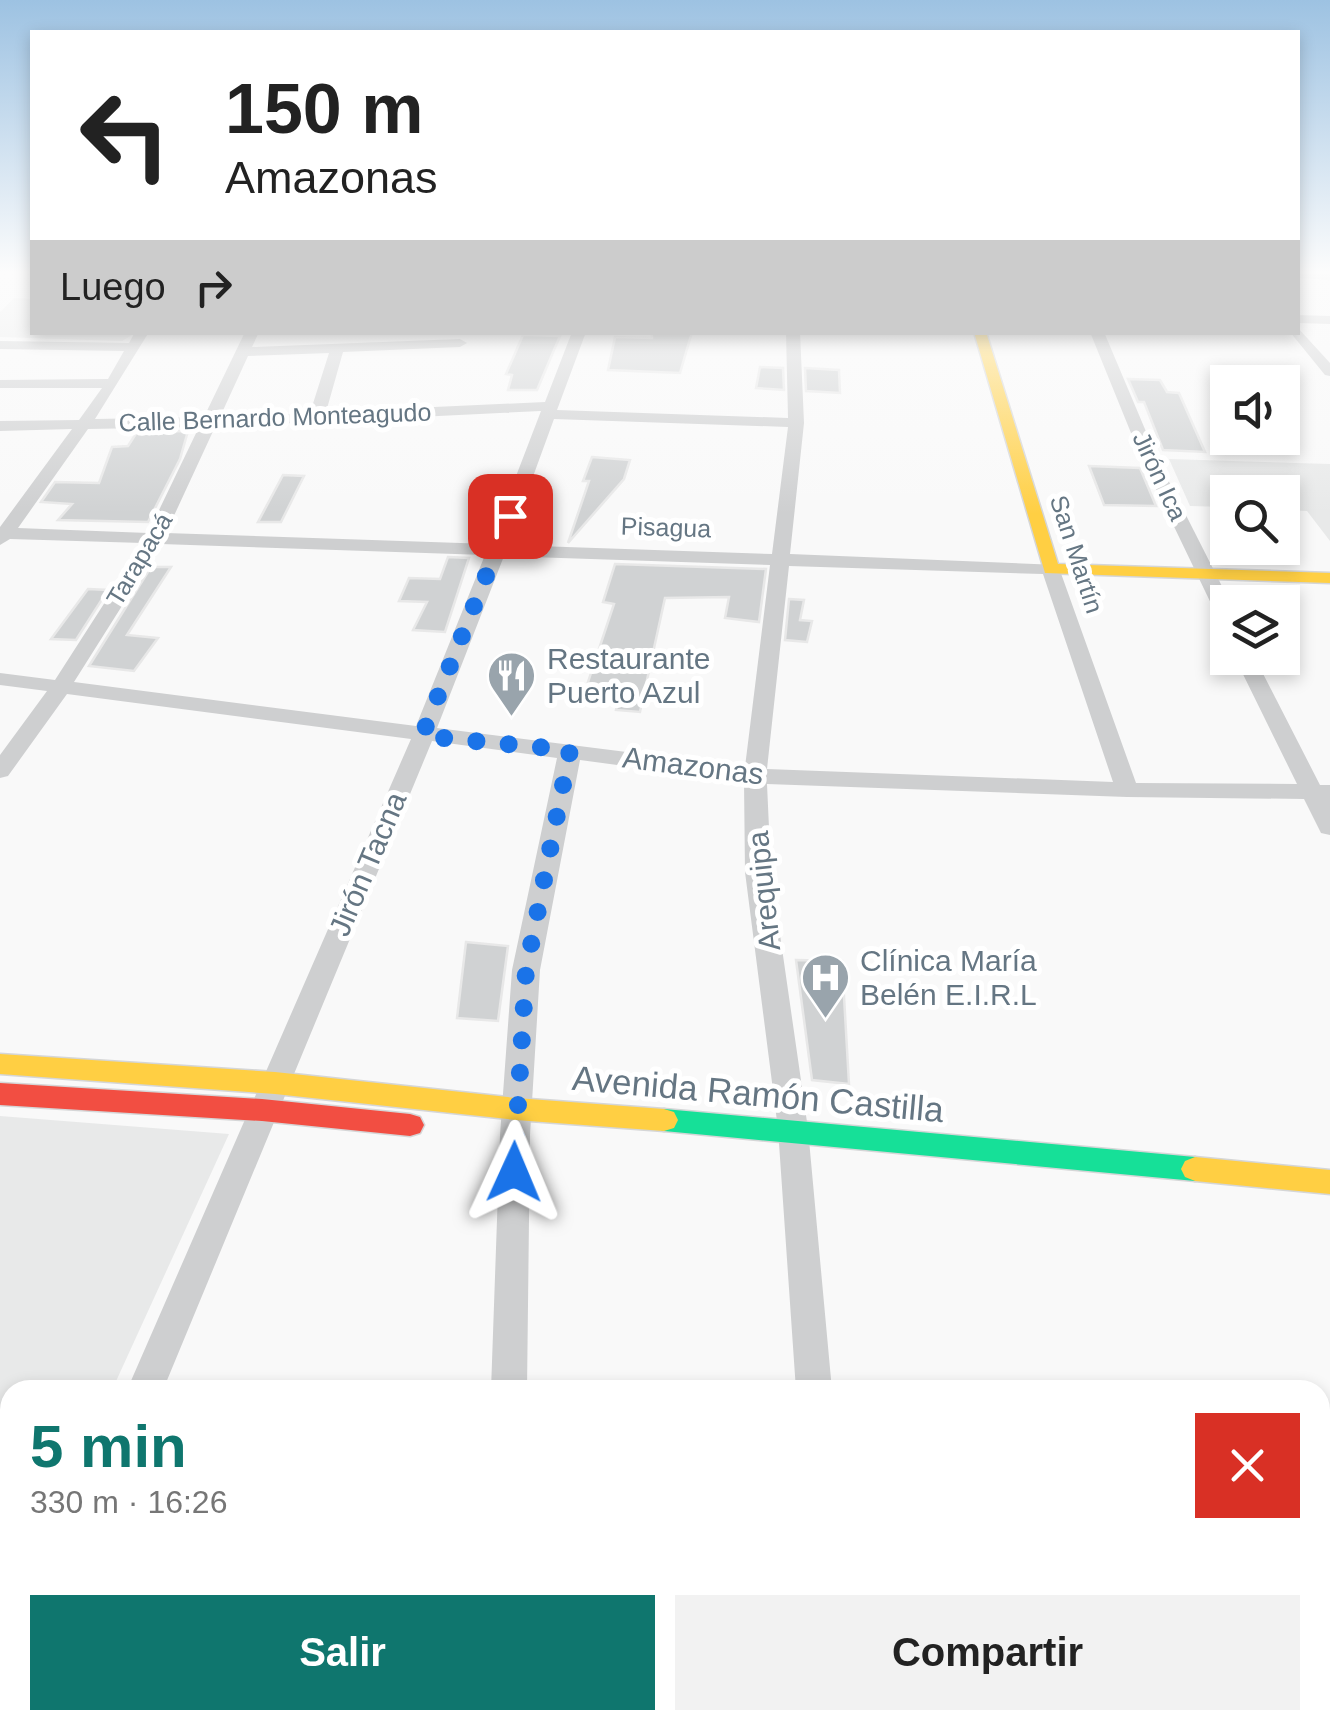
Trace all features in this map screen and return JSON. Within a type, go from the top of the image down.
[{"type":"main road","name":"San Martín","points":[[986,353],[1051,569]]},
{"type":"main road","name":"Pisagua","points":[[1051,569],[1330,578]]},
{"type":"main road","name":"Avenida Ramón Castilla","points":[[0,1064],[276,1082],[515,1128],[1330,1182]]},
{"type":"main road","points":[[0,1094],[262,1110],[437,1128]]},
{"type":"main road","name":"Avenida Ramón Castilla","points":[[785,1146],[982,1173]]},
{"type":"street","points":[[2,535],[113,383],[131,353]]},
{"type":"street","name":"Tarapacá","points":[[0,771],[60,688],[154,540],[243,353]]},
{"type":"street","points":[[317,415],[336,353]]},
{"type":"street","name":"Jirón Tacna","points":[[150,1380],[500,548],[571,353]]},
{"type":"street","name":"Arequipa","points":[[794,353],[796,424],[755,776],[758,872],[813,1380]]},
{"type":"street","name":"Jirón Ica","points":[[1106,353],[1150,460],[1213,585]]},
{"type":"street","points":[[0,384],[113,383]]},
{"type":"street","name":"Calle Bernardo Monteagudo","points":[[0,426],[548,410],[796,424]]},
{"type":"street","name":"Pisagua","points":[[2,535],[500,548],[1051,569]]},
{"type":"street","name":"San Martín","points":[[1051,569],[1127,790]]},
{"type":"street","points":[[1253,675],[1269,710],[1322,792],[1330,827]]},
{"type":"street","name":"Amazonas","points":[[0,680],[755,776],[1127,790],[1322,792]]},
{"type":"street","points":[[509,1380],[515,1128],[526,970],[570,750]]},
{"type":"shaded area","points":[[1169,459],[1330,464],[1330,541],[1307,511],[1300,511],[1300,475],[1210,475],[1210,507],[1190,506]]},
{"type":"shaded area","points":[[0,1116],[229,1134],[117,1380],[0,1380]]},
{"type":"building","points":[[515,353],[553,353],[537,390],[508,390],[512,375],[506,374]]},
{"type":"building","points":[[612,353],[686,353],[680,373],[608,370]]},
{"type":"building","points":[[760,367],[783,368],[784,390],[756,388]]},
{"type":"building","points":[[805,368],[839,370],[840,393],[806,391]]},
{"type":"building","points":[[1128,379],[1160,380],[1167,392],[1179,393],[1205,452],[1163,450],[1144,402],[1138,402]]},
{"type":"building","points":[[188,431],[180,459],[148,522],[58,520],[72,504],[41,502],[55,482],[99,483],[112,447],[128,446],[137,432]]},
{"type":"building","points":[[592,457],[630,460],[624,479],[568,543],[589,481],[583,481]]},
{"type":"building","points":[[1089,466],[1140,468],[1156,506],[1104,505]]},
{"type":"building","points":[[283,475],[304,476],[281,522],[258,522]]},
{"type":"building","points":[[448,557],[469,558],[445,632],[413,630],[427,602],[399,601],[409,578],[440,579]]},
{"type":"building","points":[[615,564],[766,569],[759,622],[725,618],[729,597],[665,598],[640,712],[616,710],[620,694],[584,694],[614,604],[603,602]]},
{"type":"building","points":[[151,567],[171,567],[127,635],[158,638],[134,671],[89,666]]},
{"type":"building","points":[[88,589],[108,590],[76,640],[51,639]]},
{"type":"building","points":[[789,599],[804,600],[800,620],[812,621],[807,642],[785,640]]},
{"type":"building","points":[[466,942],[508,946],[498,1021],[457,1018]]},
{"type":"building","name":"Clínica María Belén E.I.R.L","points":[[796,960],[842,961],[849,1084],[812,1080]]},
{"type":"traffic: fast","points":[[664,1120],[1195,1169]]},
{"type":"traffic: slow","points":[[986,353],[1051,569],[1330,578]]},
{"type":"traffic: slow","points":[[0,1064],[275,1083],[516,1109],[664,1120]]},
{"type":"traffic: slow","points":[[1195,1169],[1330,1182]]},
{"type":"traffic: jam","points":[[0,1094],[262,1110],[410,1125]]},
{"type":"place","name":"Restaurante Puerto Azul","points":[[512,718]]},
{"type":"place","name":"Clínica María Belén E.I.R.L","points":[[825,1020]]},
{"type":"route","points":[[510,516],[422,736],[570,750],[526,970],[514,1172]]}]
